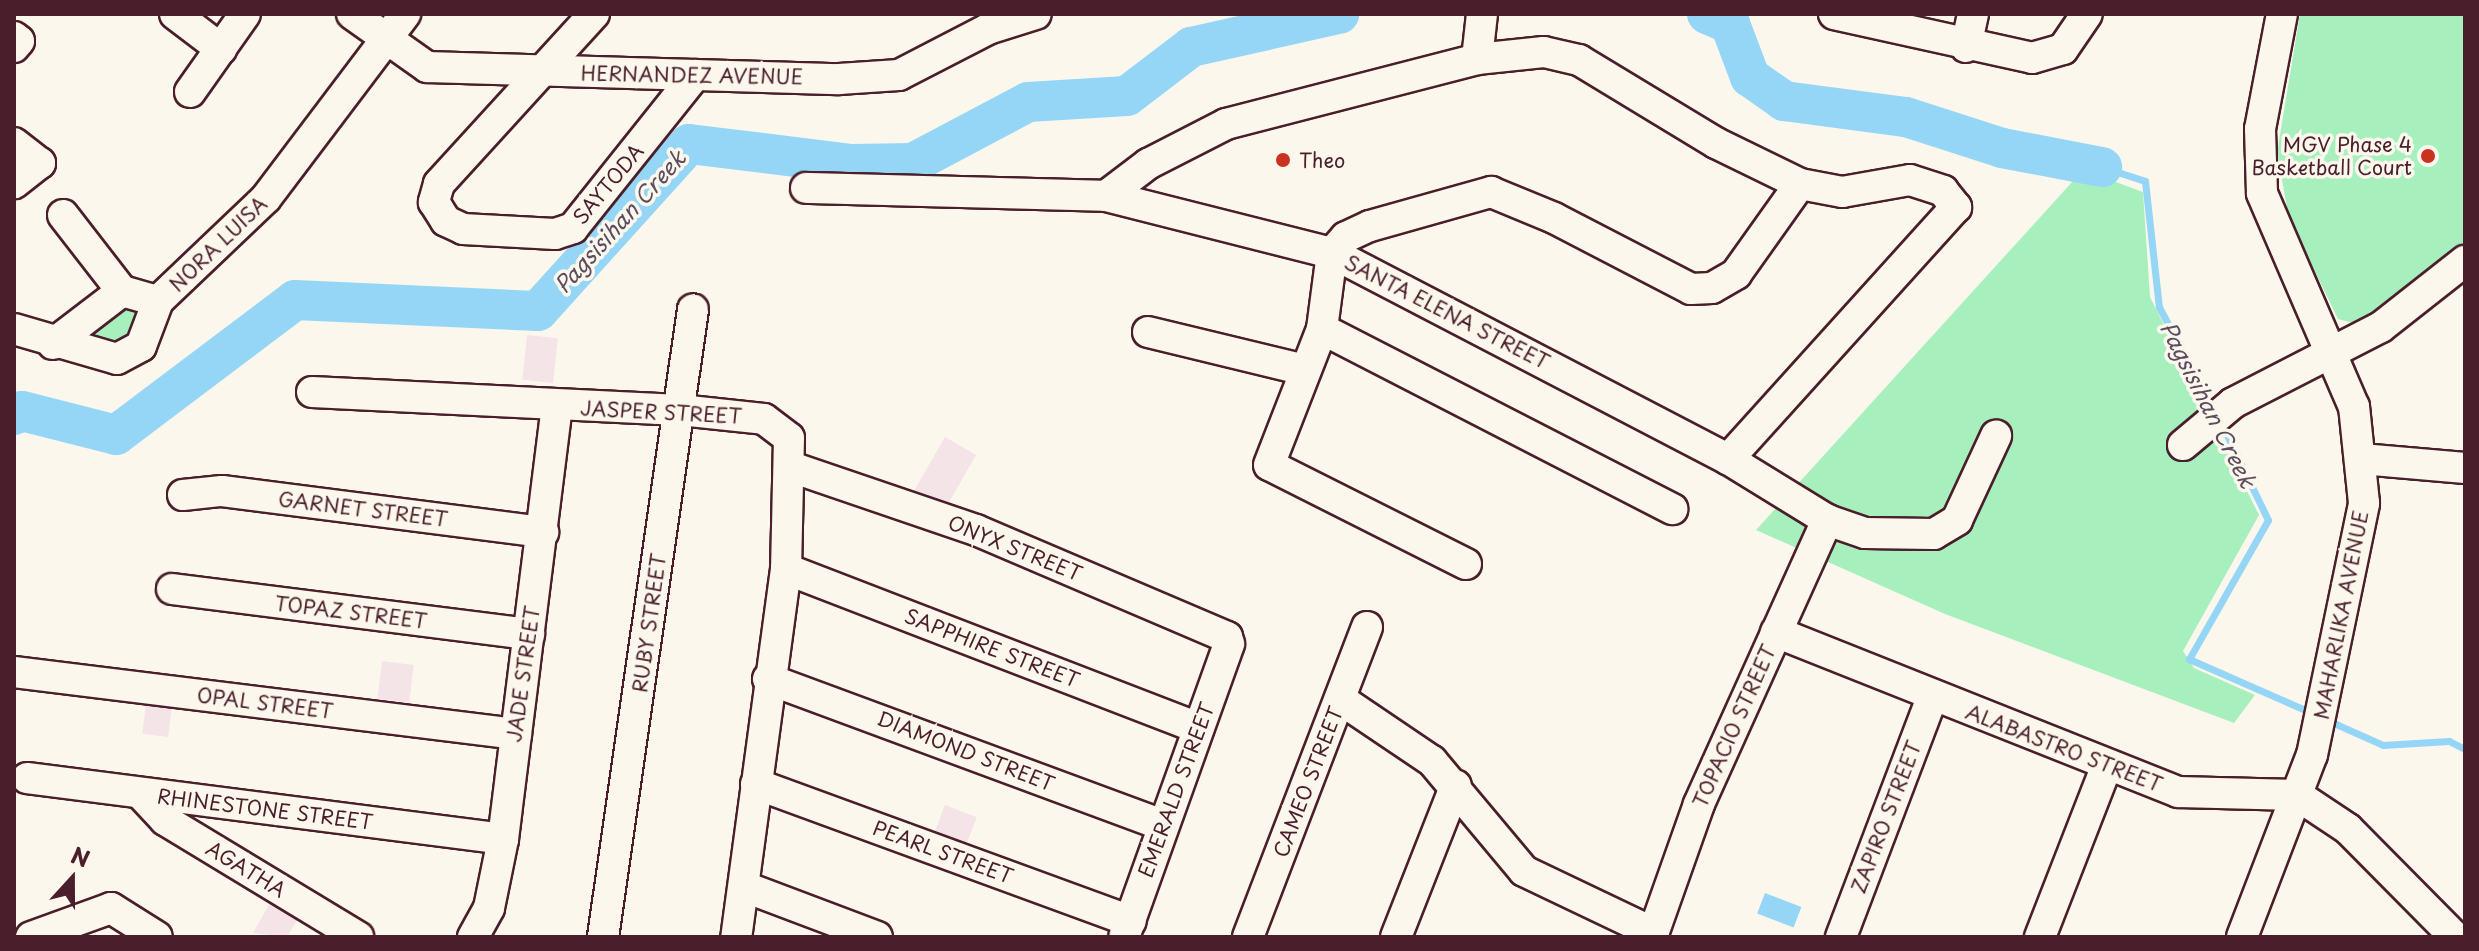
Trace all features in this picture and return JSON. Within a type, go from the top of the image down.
[{"type":"street","points":[[175,14],[221,49]]},
{"type":"street","points":[[190,92],[245,14]]},
{"type":"street","name":"HERNANDEZ AVENUE","points":[[352,14],[427,67],[695,75],[899,75],[991,21],[1036,14]]},
{"type":"street","name":"NORA LUISA","points":[[14,329],[53,344],[117,359],[129,355],[152,327],[158,301],[266,198],[405,14]]},
{"type":"street","points":[[541,72],[594,14]]},
{"type":"street","points":[[1477,59],[1482,14]]},
{"type":"street","points":[[1834,14],[1966,47],[2032,58],[2063,49],[2087,14]]},
{"type":"street","points":[[1966,47],[1973,14]]},
{"type":"street","name":"MAHARLIKA AVENUE","points":[[2242,937],[2312,755],[2360,539],[2362,459],[2354,407],[2335,355],[2262,193],[2260,129],[2282,14]]},
{"type":"street","points":[[14,37],[19,41],[14,47]]},
{"type":"street","points":[[1106,196],[1148,164],[1226,124],[1477,59],[1544,52],[1579,60],[1716,143],[1800,184],[1842,192],[1910,180],[1943,191],[1956,207],[1728,459]]},
{"type":"street","name":"SAYTODA","points":[[541,72],[439,184],[434,202],[446,221],[463,229],[555,234],[573,228],[695,75]]},
{"type":"street","points":[[14,143],[40,163],[14,183]]},
{"type":"street","points":[[1466,564],[1269,465],[1322,329],[1332,253],[1346,237],[1370,226],[1491,192],[1554,218],[1691,289],[1712,288],[1736,274],[1800,184]]},
{"type":"street","name":"SANTA ELENA STREET","points":[[806,188],[1106,196],[1332,253],[1728,459],[1822,531],[1934,534],[1957,520],[1996,436]]},
{"type":"street","points":[[63,215],[122,291],[158,301]]},
{"type":"street","points":[[2183,445],[2233,403],[2335,355],[2381,327],[2465,261]]},
{"type":"street","points":[[53,344],[122,291]]},
{"type":"street","name":"RUBY STREET","points":[[603,937],[693,309]]},
{"type":"street","points":[[1322,329],[1672,509]]},
{"type":"street","points":[[1148,332],[1305,370]]},
{"type":"street","name":"JASPER STREET","points":[[312,392],[557,407],[680,410],[764,419],[789,438],[791,467],[786,569],[768,679],[745,887],[736,937]]},
{"type":"street","name":"JADE STREET","points":[[473,937],[489,908],[503,839],[557,407]]},
{"type":"street","points":[[2362,459],[2464,466]]},
{"type":"street","name":"ONYX STREET","points":[[791,467],[976,530],[1221,631],[1229,644]]},
{"type":"street","name":"GARNET STREET","points":[[183,495],[222,491],[543,532]]},
{"type":"street","name":"TOPACIO STREET","points":[[1653,935],[1699,804],[1822,531]]},
{"type":"street","name":"SAPPHIRE STREET","points":[[786,569],[1198,728]]},
{"type":"street","name":"TOPAZ STREET","points":[[172,589],[529,634]]},
{"type":"street","name":"CAMEO STREET","points":[[1248,937],[1367,627]]},
{"type":"street","name":"ALABASTRO STREET","points":[[1776,632],[1932,697],[2178,792],[2297,795]]},
{"type":"street","name":"EMERALD STREET","points":[[1127,929],[1229,644]]},
{"type":"street","name":"OPAL STREET","points":[[14,672],[516,734]]},
{"type":"street","name":"DIAMOND STREET","points":[[768,679],[1163,825]]},
{"type":"street","name":"ZAPIRO STREET","points":[[1841,937],[1932,697]]},
{"type":"street","points":[[1340,699],[1395,733],[1456,785],[1524,871],[1653,935]]},
{"type":"street","points":[[2040,937],[2107,765]]},
{"type":"street","name":"RHINESTONE STREET","points":[[27,778],[503,839]]},
{"type":"street","name":"PEARL STREET","points":[[756,784],[1127,929]]},
{"type":"street","points":[[1396,937],[1456,785]]},
{"type":"street","name":"AGATHA","points":[[140,793],[165,820],[326,929],[358,937]]},
{"type":"street","points":[[2297,795],[2348,829],[2455,937]]},
{"type":"street","points":[[745,887],[877,937]]},
{"type":"street","points":[[31,937],[59,932],[111,908],[157,937]]},
{"type":"shaded area","points":[[527,335],[558,338],[553,383],[522,380]]},
{"type":"shaded area","points":[[945,437],[976,455],[942,514],[911,496]]},
{"type":"shaded area","points":[[382,661],[414,665],[409,703],[377,699]]},
{"type":"shaded area","points":[[146,704],[172,707],[168,737],[142,734]]},
{"type":"shaded area","points":[[945,805],[977,817],[965,847],[934,835]]},
{"type":"shaded area","points":[[271,901],[299,917],[287,937],[253,933]]},
{"type":"green space","points":[[2300,14],[2465,14],[2465,244],[2357,324],[2338,319],[2289,218],[2277,153]]},
{"type":"green space","points":[[2083,170],[2143,192],[2150,297],[2259,515],[2183,651],[2194,668],[2255,695],[2234,723],[1945,614],[1756,530]]},
{"type":"green space","points":[[118,303],[139,306],[149,323],[110,350],[75,332]]},
{"type":"water","points":[[1765,893],[1801,907],[1794,928],[1757,914]]},
{"type":"waterway","name":"Pagsisihan Creek","points":[[14,415],[22,411],[116,435],[295,300],[538,311],[689,144],[852,164],[913,163],[1028,102],[1127,96],[1191,47],[1339,14]]},
{"type":"waterway","name":"Pagsisihan Creek","points":[[1707,14],[1730,24],[1750,77],[1784,101],[1906,117],[2002,148],[2102,167]]},
{"type":"waterway","name":"Pagsisihan Creek","points":[[2102,167],[2145,181],[2159,307],[2214,411]]},
{"type":"waterway","name":"Pagsisihan Creek","points":[[2220,421],[2268,520],[2189,659],[2312,713]]},
{"type":"waterway","name":"Pagsisihan Creek","points":[[2327,720],[2383,745],[2449,741],[2465,749]]},
{"type":"place","name":"MGV Phase 4 Basketball Court","points":[[2428,156]]},
{"type":"place","name":"Theo","points":[[1283,160]]}]
